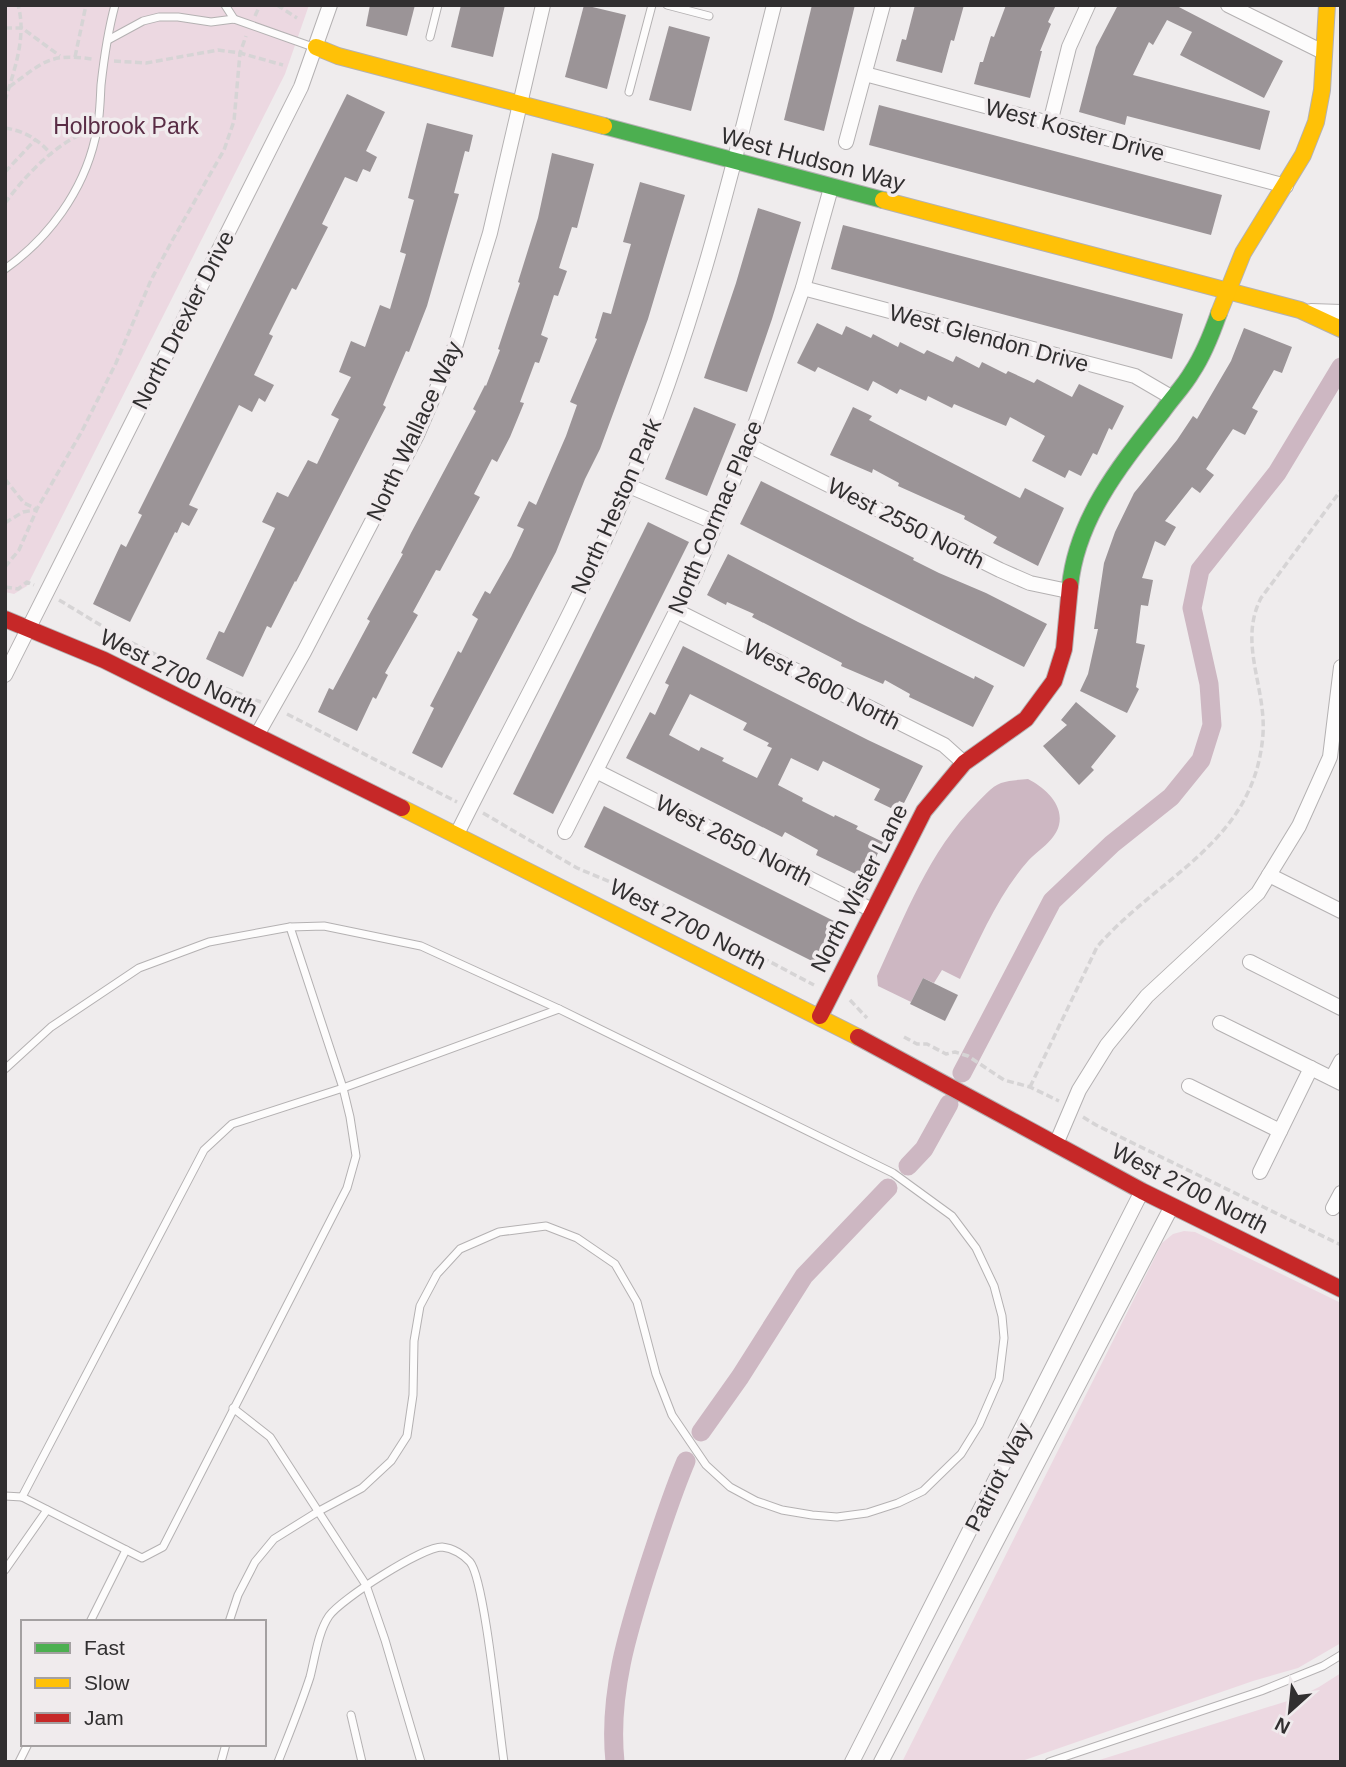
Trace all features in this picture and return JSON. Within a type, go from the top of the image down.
[{"type":"street","name":"North Drexler Drive","points":[[5,674],[301,87],[330,5]]},
{"type":"street","name":"North Wallace Way","points":[[257,735],[354,559],[436,394],[456,344],[480,269],[543,5]]},
{"type":"street","name":"North Heston Park","points":[[457,834],[590,571],[629,486],[681,349],[708,262],[774,5]]},
{"type":"street","points":[[846,142],[883,5]]},
{"type":"street","points":[[1050,123],[1069,47],[1088,5]]},
{"type":"street","points":[[1228,5],[1325,53]]},
{"type":"street","name":"North Wister Lane","points":[[820,1016],[924,811],[964,763],[1026,719],[1054,681],[1064,649],[1068,591],[1077,550],[1099,499],[1116,471],[1202,357],[1243,253],[1303,155],[1315,122],[1322,90],[1328,5]]},
{"type":"street","name":"West Hudson Way","points":[[316,47],[338,56],[520,105],[1300,310],[1341,329]]},
{"type":"street","name":"West Koster Drive","points":[[865,74],[1286,186]]},
{"type":"street","name":"North Cormac Place","points":[[565,832],[695,574],[748,445],[803,288],[831,188]]},
{"type":"street","name":"West Glendon Drive","points":[[803,288],[1135,376],[1171,397]]},
{"type":"street","name":"West Hudson Way","points":[[1300,310],[1341,312]]},
{"type":"street","name":"West 2550 North","points":[[748,445],[1000,570],[1030,583],[1068,591]]},
{"type":"street","points":[[629,486],[716,523]]},
{"type":"street","name":"West 2600 North","points":[[677,611],[944,745],[964,763]]},
{"type":"street","name":"West 2700 North","points":[[5,619],[104,660],[820,1016],[1142,1191],[1341,1289]]},
{"type":"street","points":[[1056,1144],[1079,1090],[1107,1045],[1147,996],[1258,893],[1299,826],[1330,757],[1341,667]]},
{"type":"street","points":[[1326,766],[1341,774]]},
{"type":"street","name":"West 2650 North","points":[[596,771],[872,910]]},
{"type":"street","points":[[1269,875],[1341,911]]},
{"type":"street","points":[[1250,962],[1341,1008]]},
{"type":"street","points":[[1220,1023],[1336,1080],[1341,1061]]},
{"type":"street","points":[[1260,1172],[1311,1068]]},
{"type":"street","points":[[1189,1086],[1280,1131]]},
{"type":"street","name":"Patriot Way","points":[[852,1762],[1142,1191]]},
{"type":"street","points":[[1333,1208],[1341,1193]]},
{"type":"street","name":"Patriot Way","points":[[881,1762],[1172,1206]]},
{"type":"lane","points":[[5,269],[29,251],[56,221],[87,166],[97,130],[107,40],[114,5]]},
{"type":"lane","points":[[226,5],[234,19]]},
{"type":"lane","points":[[430,37],[438,5]]},
{"type":"lane","points":[[629,92],[652,5]]},
{"type":"lane","points":[[667,5],[709,16]]},
{"type":"lane","points":[[107,40],[143,21],[159,17],[211,22],[234,19],[316,47]]},
{"type":"lane","points":[[5,1069],[51,1027],[139,968],[209,942],[290,928],[324,926],[421,946],[559,1009],[893,1173],[951,1216],[976,1248],[994,1286],[1002,1316],[999,1379],[990,1403],[961,1454],[923,1491],[867,1513],[837,1517],[769,1506],[730,1487],[706,1465],[672,1415],[656,1374],[637,1301],[615,1264],[577,1238],[546,1226],[499,1232],[460,1249],[437,1274],[420,1306],[414,1341],[413,1395],[407,1436],[391,1461],[362,1488],[274,1539],[254,1562],[230,1620]]},
{"type":"lane","points":[[5,1496],[22,1497],[142,1558],[163,1547],[347,1188],[356,1156],[343,1088],[290,928]]},
{"type":"lane","points":[[22,1497],[204,1150],[232,1124],[343,1088],[559,1009]]},
{"type":"lane","points":[[233,1408],[270,1437],[366,1585],[421,1762]]},
{"type":"lane","points":[[5,1570],[47,1510]]},
{"type":"lane","points":[[278,1762],[329,1615],[366,1585],[404,1563],[442,1547],[456,1550],[472,1564],[481,1593],[504,1762]]},
{"type":"lane","points":[[91,1620],[126,1550]]},
{"type":"lane","points":[[1049,1762],[1261,1692],[1323,1666],[1341,1655]]},
{"type":"lane","points":[[351,1715],[362,1762]]},
{"type":"lane","points":[[19,1762],[27,1746]]},
{"type":"path","points":[[5,101],[22,29],[18,5]]},
{"type":"path","points":[[75,57],[86,5]]},
{"type":"path","points":[[277,5],[297,18]]},
{"type":"path","points":[[5,28],[22,29],[60,56]]},
{"type":"path","points":[[5,567],[19,550],[37,509],[100,396],[146,292],[224,150],[234,121],[243,41]]},
{"type":"path","points":[[113,61],[146,63],[218,50],[284,65]]},
{"type":"path","points":[[9,87],[47,61],[60,56],[95,60]]},
{"type":"path","points":[[5,128],[36,139],[52,155]]},
{"type":"path","points":[[5,203],[25,179],[52,155],[75,138],[97,130]]},
{"type":"path","points":[[5,172],[36,139]]},
{"type":"path","points":[[5,162],[11,165]]},
{"type":"path","points":[[5,479],[24,503],[37,509]]},
{"type":"path","points":[[1030,1087],[1097,947],[1113,929],[1209,848],[1234,820],[1245,801],[1258,767],[1263,732],[1260,689],[1251,646],[1254,612],[1261,598],[1341,490]]},
{"type":"path","points":[[5,523],[23,512],[37,509]]},
{"type":"path","points":[[5,587],[18,589],[27,582],[30,583]]},
{"type":"path","points":[[64,603],[122,638],[222,687],[259,701]]},
{"type":"path","points":[[288,715],[453,800]]},
{"type":"path","points":[[489,816],[577,867],[651,900],[814,985]]},
{"type":"path","points":[[843,1000],[850,1000],[876,1024]]},
{"type":"path","points":[[894,1033],[917,1044],[927,1044],[946,1054],[955,1052],[968,1056],[1004,1080],[1030,1087],[1058,1100]]},
{"type":"path","points":[[1093,1124],[1341,1245]]},
{"type":"green space","name":"Holbrook Park","points":[[5,5],[309,5],[285,74],[27,586],[14,594],[5,592]]},
{"type":"green space","points":[[1195,1232],[1341,1303],[1341,1643],[1298,1668],[1019,1762],[902,1762],[1162,1243],[1173,1234]]},
{"type":"green space","points":[[1341,1673],[1341,1762],[1093,1762],[1297,1698]]},
{"type":"shaded area","points":[[1028,779],[1056,803],[1060,817],[1057,831],[1017,874],[990,918],[960,979],[942,970],[934,983],[923,978],[911,1002],[878,986],[877,976],[908,908],[945,842],[960,822],[994,787],[1004,782]]},
{"type":"building","points":[[370,5],[415,5],[407,36],[366,26]]},
{"type":"building","points":[[461,5],[505,5],[493,57],[451,47]]},
{"type":"building","points":[[584,5],[626,15],[607,89],[565,77]]},
{"type":"building","points":[[812,5],[855,5],[824,131],[784,120]]},
{"type":"building","points":[[915,5],[964,5],[942,73],[896,61],[902,39],[906,40]]},
{"type":"building","points":[[1006,5],[1056,5],[1048,22],[1051,24],[1040,51],[1030,98],[974,84],[980,62],[983,62],[991,36],[994,37]]},
{"type":"building","points":[[1118,5],[1175,5],[1283,61],[1264,98],[1180,55],[1192,32],[1167,20],[1153,45],[1149,42],[1133,75],[1270,111],[1260,150],[1127,116],[1125,125],[1079,112],[1096,47]]},
{"type":"building","points":[[669,26],[710,37],[691,111],[649,100]]},
{"type":"building","points":[[347,94],[385,112],[366,151],[377,157],[370,172],[363,169],[357,182],[345,177],[322,224],[328,227],[296,290],[292,288],[269,334],[273,336],[254,375],[274,385],[265,402],[259,398],[252,412],[239,405],[189,505],[198,509],[189,526],[182,522],[177,533],[175,532],[130,622],[93,604],[121,544],[126,547],[142,515],[138,513]]},
{"type":"building","points":[[879,105],[1222,195],[1211,235],[869,145]]},
{"type":"building","points":[[427,123],[473,135],[469,152],[465,151],[454,193],[459,194],[427,306],[409,352],[406,351],[383,405],[386,407],[296,582],[271,628],[267,626],[243,677],[206,659],[219,631],[224,633],[275,528],[262,522],[277,492],[288,497],[308,460],[317,464],[339,419],[331,415],[351,377],[339,372],[351,341],[365,347],[380,305],[390,309],[406,254],[400,252],[414,200],[408,198]]},
{"type":"building","points":[[552,153],[594,164],[577,228],[572,227],[559,268],[567,271],[558,296],[554,295],[541,335],[548,338],[539,363],[535,362],[520,402],[524,403],[510,437],[497,462],[492,459],[474,494],[480,497],[440,571],[436,570],[413,612],[418,615],[385,673],[388,675],[376,699],[373,697],[357,731],[318,712],[329,688],[333,690],[370,621],[367,619],[476,411],[473,409],[486,386],[500,350],[498,349],[520,283],[518,282],[538,218]]},
{"type":"building","points":[[640,182],[685,195],[648,319],[600,449],[556,552],[442,768],[412,753],[434,708],[430,706],[478,619],[472,615],[485,591],[490,594],[511,557],[524,529],[517,526],[529,501],[536,505],[566,436],[577,405],[570,402],[597,339],[595,338],[603,312],[611,314],[631,244],[623,242]]},
{"type":"building","points":[[758,208],[801,222],[747,392],[704,378]]},
{"type":"building","points":[[843,225],[1183,314],[1172,359],[831,269]]},
{"type":"building","points":[[817,323],[842,335],[846,326],[871,338],[873,334],[898,347],[900,342],[924,354],[927,350],[953,362],[956,356],[979,368],[982,362],[1006,374],[1008,371],[1034,383],[1037,379],[1072,397],[1079,384],[1124,406],[1112,430],[1109,428],[1097,455],[1093,453],[1081,476],[1069,470],[1065,478],[1032,461],[1045,436],[1010,417],[1006,426],[954,404],[952,408],[928,396],[926,401],[900,389],[897,394],[873,381],[868,391],[818,367],[815,372],[797,363]]},
{"type":"building","points":[[1244,328],[1292,347],[1282,373],[1274,370],[1252,408],[1258,411],[1245,435],[1233,429],[1206,469],[1214,475],[1200,493],[1192,487],[1165,521],[1176,527],[1165,546],[1155,541],[1142,578],[1153,580],[1148,606],[1141,605],[1136,643],[1145,645],[1136,687],[1139,689],[1127,713],[1080,691],[1088,674],[1098,629],[1094,629],[1104,563],[1115,532],[1134,493],[1193,416],[1197,419],[1231,361]]},
{"type":"building","points":[[694,407],[736,424],[707,496],[665,479]]},
{"type":"building","points":[[853,407],[872,416],[869,420],[1020,498],[1025,488],[1064,508],[1038,566],[993,543],[997,537],[964,519],[965,516],[898,486],[899,483],[873,469],[872,473],[830,455]]},
{"type":"building","points":[[761,481],[939,573],[1047,624],[1024,667],[740,524]]},
{"type":"building","points":[[648,522],[689,542],[553,814],[513,794]]},
{"type":"building","points":[[728,554],[858,622],[974,679],[975,676],[994,686],[973,727],[909,697],[910,694],[885,680],[883,684],[841,666],[842,663],[752,617],[754,614],[727,602],[726,605],[707,595]]},
{"type":"building","points":[[683,646],[923,766],[904,803],[899,801],[895,810],[874,800],[880,789],[823,761],[818,771],[791,758],[778,785],[803,798],[802,801],[858,826],[856,829],[883,842],[866,879],[816,855],[818,850],[785,832],[782,837],[626,758],[650,712],[655,715],[669,685],[665,683]],"holes":[[[690,694],[747,723],[743,730],[769,743],[767,746],[772,748],[757,778],[722,761],[724,758],[701,747],[699,751],[669,735]]]},
{"type":"building","points":[[1076,702],[1116,736],[1091,767],[1094,770],[1079,785],[1043,746],[1067,725],[1061,720]]},
{"type":"building","points":[[604,806],[840,924],[820,965],[584,847]]},
{"type":"building","points":[[923,978],[958,995],[945,1021],[910,1004]]},
{"type":"waterway","points":[[962,1073],[1052,901],[1112,844],[1171,797],[1201,760],[1212,725],[1209,684],[1192,608],[1200,570],[1277,473],[1341,367]]},
{"type":"waterway","points":[[908,1166],[924,1149],[949,1104]]},
{"type":"waterway","points":[[701,1432],[740,1377],[804,1276],[888,1188]]},
{"type":"waterway","points":[[615,1762],[614,1712],[621,1663],[661,1528],[686,1461]]},
{"type":"traffic: fast","points":[[604,126],[883,200]]},
{"type":"traffic: fast","points":[[1070,586],[1082,537],[1104,492],[1189,377],[1204,351],[1219,313]]},
{"type":"traffic: slow","points":[[1219,313],[1243,253],[1303,155],[1316,122],[1322,90],[1327,5]]},
{"type":"traffic: slow","points":[[316,47],[338,56],[604,126]]},
{"type":"traffic: slow","points":[[883,200],[1300,310],[1341,329]]},
{"type":"traffic: slow","points":[[402,808],[858,1037]]},
{"type":"traffic: jam","points":[[820,1016],[924,811],[964,763],[1026,719],[1054,681],[1064,649],[1070,586]]},
{"type":"traffic: jam","points":[[5,619],[104,660],[402,808]]},
{"type":"traffic: jam","points":[[858,1037],[1142,1191],[1341,1289]]}]
